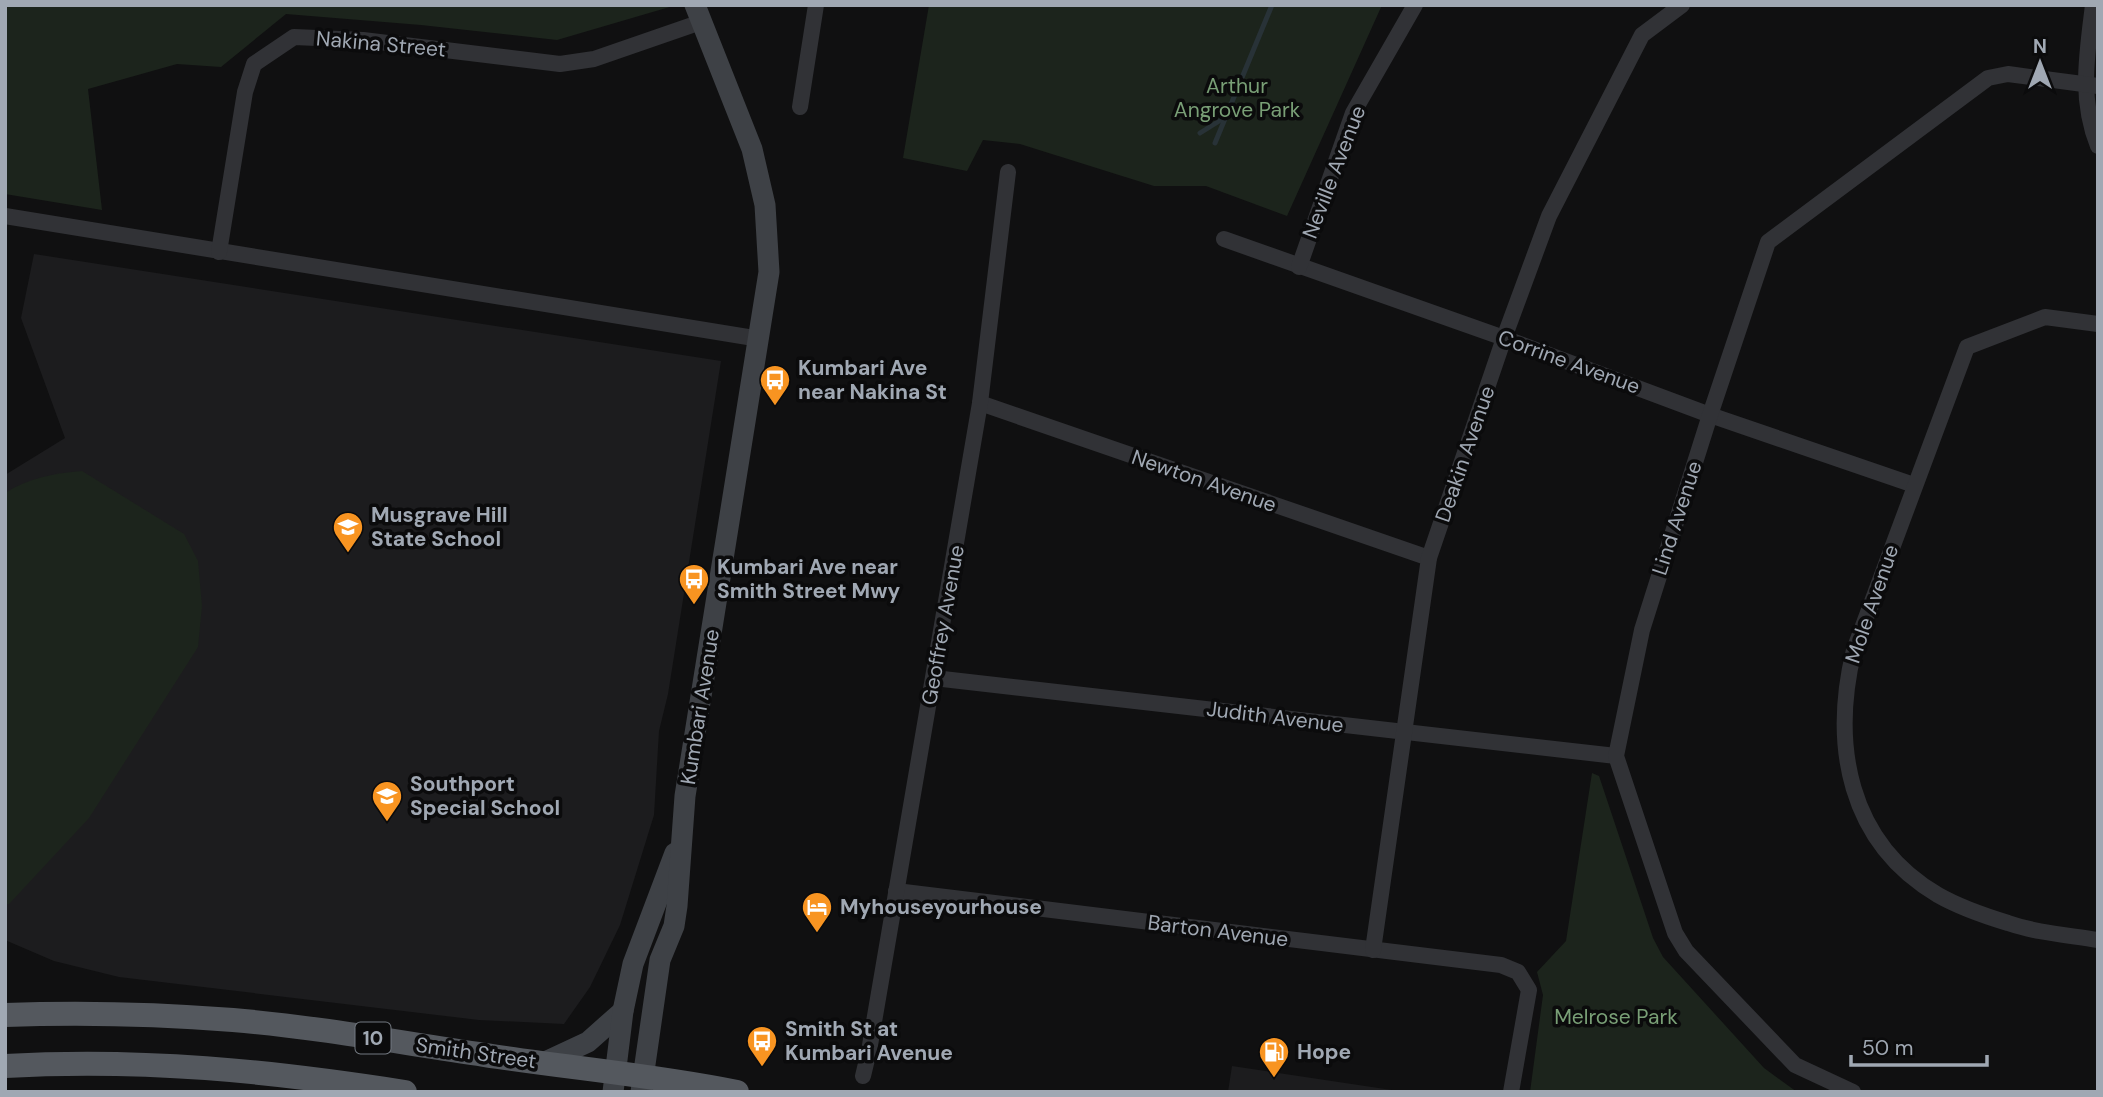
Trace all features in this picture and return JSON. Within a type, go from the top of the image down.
[{"type":"highway","name":"Smith Street","points":[[5,1015],[129,1014],[235,1020],[543,1063],[614,1081],[737,1092]]},
{"type":"highway","name":"10","points":[[5,1066],[116,1063],[195,1066],[240,1069],[405,1092]]},
{"type":"main road","name":"Kumbari Avenue","points":[[643,1083],[660,960],[674,926],[687,783],[769,272],[765,205],[752,149],[698,14]]},
{"type":"main road","name":"Kumbari Avenue","points":[[614,1081],[623,1010],[633,964],[681,838]]},
{"type":"main road","points":[[543,1063],[588,1042],[623,1010]]},
{"type":"main road","points":[[334,1081],[370,1092]]},
{"type":"street","points":[[800,107],[816,5]]},
{"type":"street","name":"Neville Avenue","points":[[1299,267],[1353,113],[1415,5]]},
{"type":"street","name":"Deakin Avenue","points":[[1373,950],[1429,558],[1549,216],[1642,35],[1682,5]]},
{"type":"street","points":[[2093,5],[2088,115],[2098,146]]},
{"type":"street","name":"Nakina Street","points":[[219,252],[245,92],[254,64],[294,37],[363,40],[560,64],[594,59],[698,14]]},
{"type":"street","name":"Lind Avenue","points":[[1616,756],[1642,629],[1768,242],[1988,78],[2008,74],[2091,86]]},
{"type":"street","name":"Geoffrey Avenue","points":[[863,1076],[980,403],[1008,172]]},
{"type":"street","points":[[5,216],[760,340]]},
{"type":"street","name":"Corrine Avenue","points":[[1224,239],[1504,338],[1710,415],[1914,485]]},
{"type":"street","name":"Mole Avenue","points":[[2098,324],[2045,317],[1967,347],[1854,650],[1848,674],[1844,716],[1846,754],[1851,781],[1861,810],[1886,850],[1917,880],[1939,895],[2008,924],[2098,940]]},
{"type":"street","name":"Newton Avenue","points":[[980,403],[1429,558]]},
{"type":"street","name":"Judith Avenue","points":[[934,678],[1616,756]]},
{"type":"street","points":[[1616,756],[1675,933],[1686,951],[1795,1065],[1853,1092]]},
{"type":"street","name":"Barton Avenue","points":[[896,891],[1501,965],[1518,972],[1529,990],[1511,1092]]},
{"type":"shaded area","name":"Musgrave Hill State School","points":[[34,254],[721,361],[668,694],[659,731],[654,815],[620,925],[590,987],[564,1024],[479,1020],[119,977],[54,961],[5,940],[5,475],[65,438],[21,318]]},
{"type":"shaded area","name":"Hope","points":[[1232,1066],[1405,1092],[1228,1092]]},
{"type":"green space","points":[[5,5],[673,6],[557,40],[286,14],[221,67],[177,64],[88,89],[102,210],[5,194]]},
{"type":"green space","name":"Arthur Angrove Park","points":[[929,5],[1382,5],[1287,216],[1206,186],[1154,186],[1020,144],[983,140],[967,171],[903,158]]},
{"type":"green space","points":[[82,471],[184,534],[198,561],[202,606],[198,647],[89,818],[9,904],[5,904],[5,493],[42,477]]},
{"type":"green space","name":"Melrose Park","points":[[1592,773],[1599,776],[1653,938],[1663,957],[1764,1068],[1797,1092],[1530,1092],[1543,995],[1537,972],[1566,941]]},
{"type":"waterway","points":[[1215,143],[1272,5]]},
{"type":"waterway","points":[[1200,133],[1224,118]]},
{"type":"place","name":"Kumbari Ave near Nakina St","points":[[775,407]]},
{"type":"place","name":"Musgrave Hill State School","points":[[348,554]]},
{"type":"place","name":"Kumbari Ave near Smith Street Mwy","points":[[694,606]]},
{"type":"place","name":"Southport Special School","points":[[387,823]]},
{"type":"place","name":"Myhouseyourhouse","points":[[817,934]]},
{"type":"place","name":"Smith St at Kumbari Avenue","points":[[762,1068]]},
{"type":"place","name":"Hope","points":[[1274,1079]]}]
